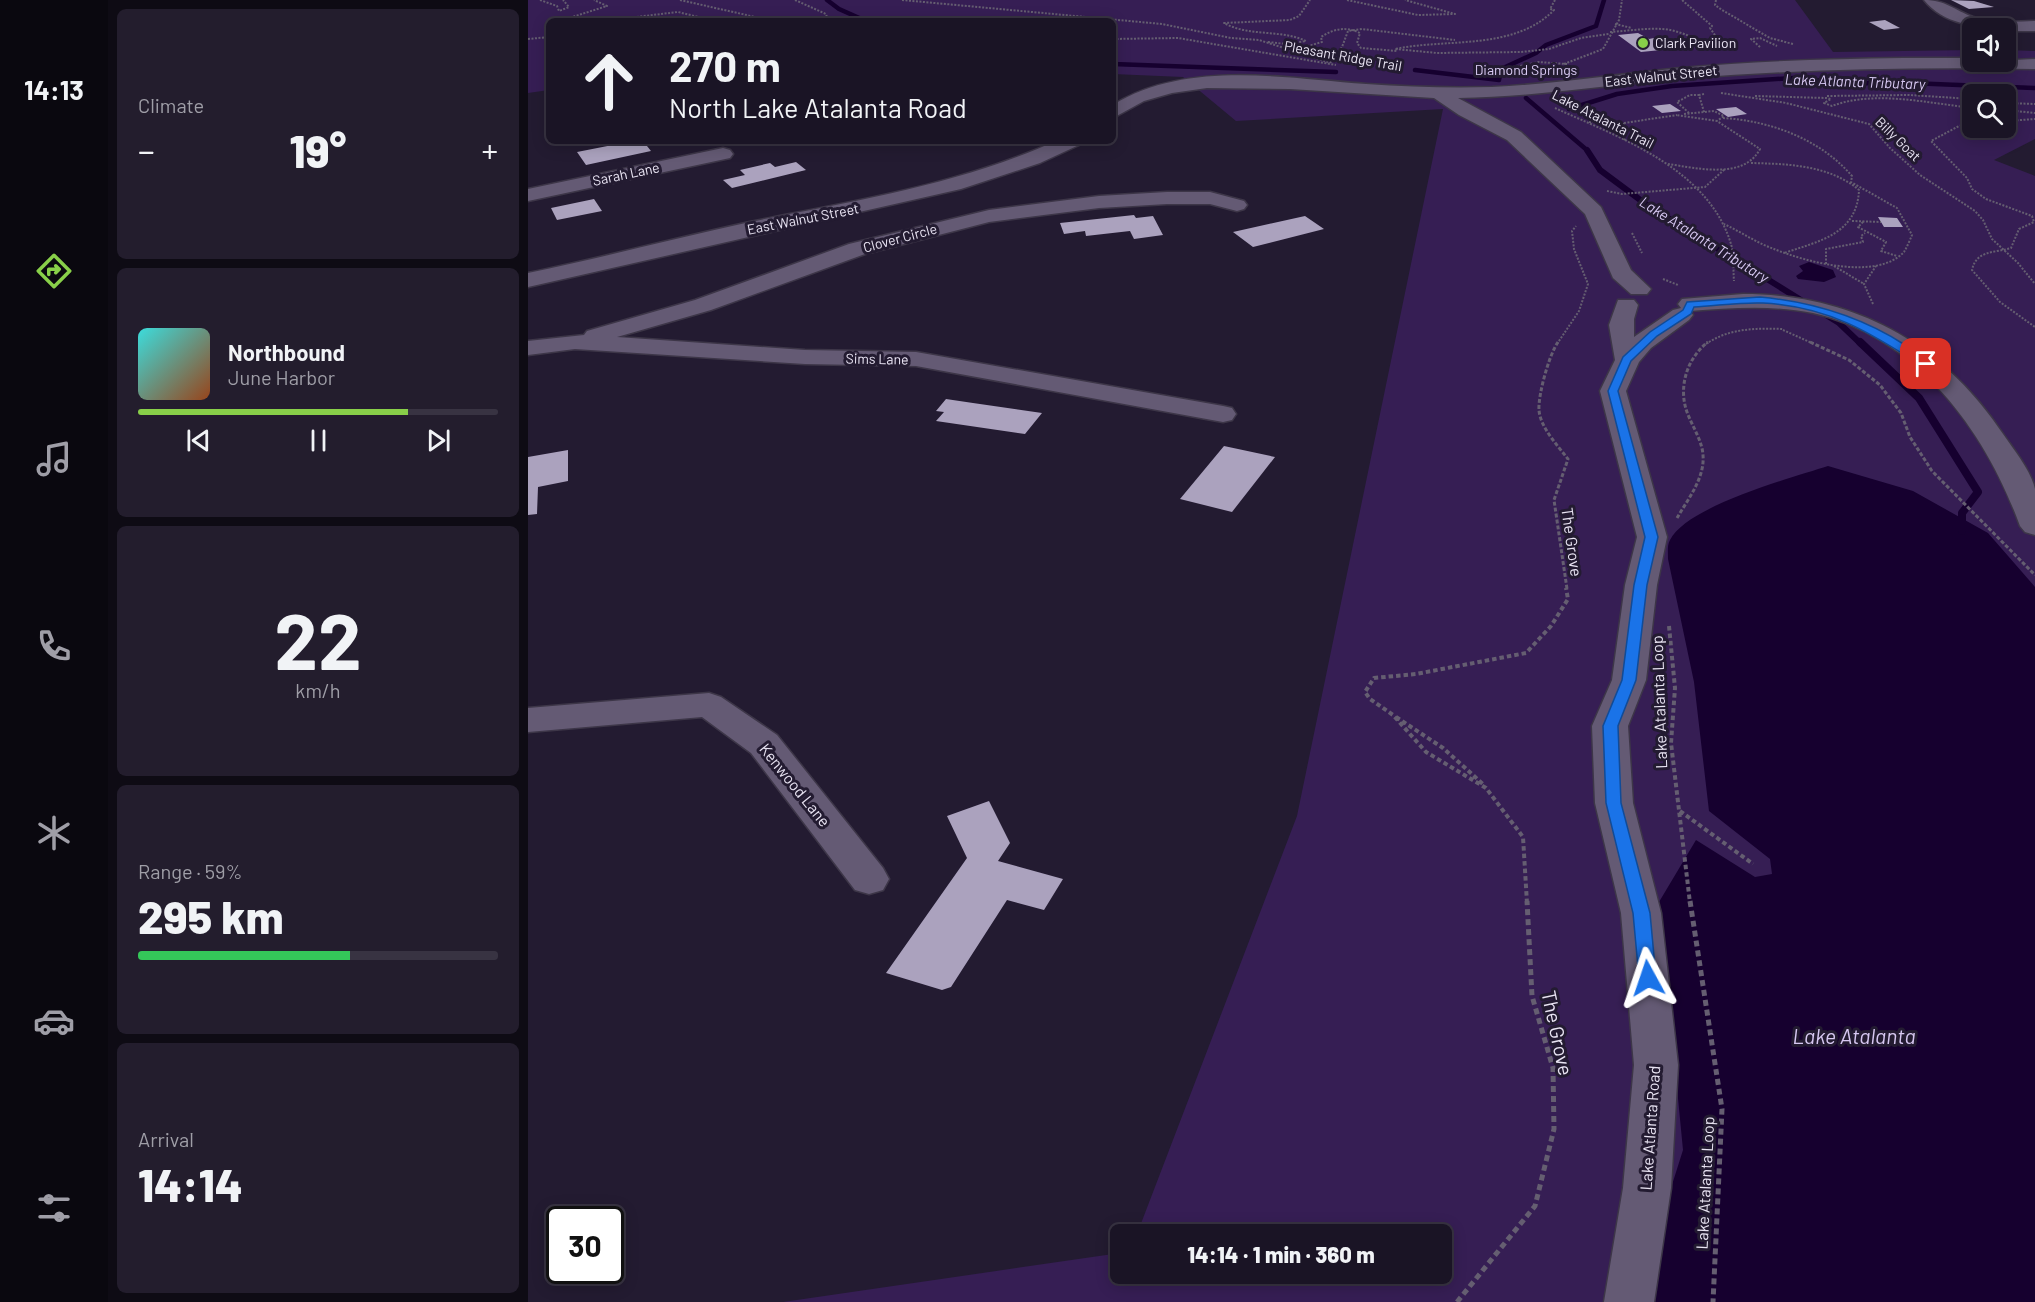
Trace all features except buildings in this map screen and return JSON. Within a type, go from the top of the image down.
[{"type":"street","points":[[1932,0],[1976,23],[2014,28],[2035,26]]},
{"type":"street","points":[[1688,56],[1719,70]]},
{"type":"street","name":"East Walnut Street","points":[[1116,111],[1143,95],[1206,83],[1238,81],[1439,93],[1550,88],[1719,70],[1875,62],[2035,64]]},
{"type":"street","points":[[1478,92],[1478,106],[1489,121]]},
{"type":"street","points":[[1439,93],[1465,111],[1489,121],[1514,136],[1534,152],[1594,211],[1622,273],[1663,294],[1786,302],[1840,315],[1899,345],[1949,385],[1983,425],[2006,457],[2025,494],[2035,525]]},
{"type":"street","name":"East Walnut Street","points":[[528,280],[585,270],[693,240],[922,195],[993,173],[1065,144]]},
{"type":"street","name":"Sarah Lane","points":[[528,195],[723,154]]},
{"type":"street","name":"Clover Circle","points":[[575,342],[703,305],[857,249],[989,216],[1099,202],[1167,198],[1210,198],[1237,205]]},
{"type":"street","points":[[1627,360],[1621,340],[1622,315],[1663,294]]},
{"type":"street","name":"Lake Atlanta Road","points":[[1629,1302],[1647,1188],[1656,1065],[1641,913],[1614,803],[1610,726],[1629,680],[1641,585],[1652,537],[1613,391],[1627,360],[1642,343],[1663,294]]},
{"type":"street","name":"Sims Lane","points":[[528,348],[575,342],[805,357],[916,359],[1223,414]]},
{"type":"street","name":"Kenwood Lane","points":[[528,720],[709,705],[764,744],[869,879]]},
{"type":"path","points":[[540,0],[557,6],[560,11],[569,7],[563,0]]},
{"type":"path","points":[[569,18],[608,6],[594,0]]},
{"type":"path","points":[[680,0],[760,18]]},
{"type":"path","points":[[795,0],[826,14],[827,18]]},
{"type":"path","points":[[902,0],[1097,18]]},
{"type":"path","points":[[1286,44],[1306,41],[1295,36],[1223,24],[1230,21],[1259,23],[1290,20],[1299,16],[1310,0]]},
{"type":"path","points":[[1347,0],[1389,11],[1438,16],[1455,14],[1406,0]]},
{"type":"path","points":[[1398,51],[1397,48],[1506,36],[1533,28],[1545,22],[1554,10],[1550,9],[1555,0]]},
{"type":"path","points":[[1513,78],[1509,71],[1517,65],[1545,62],[1564,64],[1602,49],[1609,33],[1619,20],[1622,0]]},
{"type":"path","points":[[1259,40],[1318,57],[1329,63],[1342,48],[1348,31],[1355,30],[1360,33],[1357,43],[1360,48],[1398,51],[1531,51],[1549,49],[1581,38],[1636,29],[1663,29],[1701,40],[1710,46],[1724,48],[1710,28],[1712,26],[1710,21],[1682,0]]},
{"type":"path","points":[[1716,0],[1715,5],[1722,10],[1770,38],[1798,47]]},
{"type":"path","points":[[627,18],[678,12],[703,18]]},
{"type":"path","points":[[1116,20],[1162,24],[1231,38],[1314,46],[1322,42],[1321,37],[1327,33],[1355,30],[1459,41]]},
{"type":"path","points":[[1615,24],[1636,29]]},
{"type":"path","points":[[528,39],[546,37]]},
{"type":"path","name":"Pleasant Ridge Trail","points":[[1116,39],[1178,38],[1339,66]]},
{"type":"path","points":[[1762,49],[1751,39],[1760,38],[1784,48]]},
{"type":"path","name":"Billy Goat","points":[[1728,89],[1719,92],[1853,118],[1869,124],[1890,148],[1920,175],[1975,211],[1983,220],[1992,238],[2035,284]]},
{"type":"path","points":[[1689,113],[1677,102],[1690,95],[1709,93]]},
{"type":"path","points":[[1699,95],[1704,112]]},
{"type":"path","name":"Billy Goat","points":[[1785,95],[1811,99],[1828,98],[1831,99],[1825,104],[1832,106],[1848,100],[1904,100],[1962,107]]},
{"type":"path","name":"Billy Goat","points":[[1745,97],[1909,95],[1962,98]]},
{"type":"path","points":[[2016,103],[2035,104]]},
{"type":"path","name":"Lake Atalanta Trail","points":[[1552,106],[1625,140],[1666,164],[1698,188],[1724,224],[1731,241],[1735,273]]},
{"type":"path","points":[[2016,111],[2035,113]]},
{"type":"path","points":[[1586,122],[1624,123],[1704,112],[1719,112],[1724,118]]},
{"type":"path","points":[[1676,115],[1717,121],[1760,149],[1758,157],[1751,163]]},
{"type":"path","points":[[1717,121],[1724,118],[1770,127],[1811,144],[1847,169],[1852,176],[1851,182]]},
{"type":"path","points":[[2016,120],[2035,119]]},
{"type":"path","points":[[1624,123],[1620,133],[1625,140]]},
{"type":"path","name":"Billy Goat","points":[[1962,125],[1931,141],[1942,155],[1967,178],[1972,189],[1986,199],[2031,216],[2034,222],[2019,230],[2016,242],[2005,251]]},
{"type":"path","points":[[1666,164],[1725,169],[1751,163],[1801,166],[1851,182],[1897,208],[1912,235],[1910,247],[1898,257],[1876,266],[1834,266],[1782,253],[1724,224]]},
{"type":"path","points":[[1617,198],[1622,194],[1698,188],[1712,182],[1725,169]]},
{"type":"path","points":[[1774,255],[1816,243],[1840,231],[1851,221],[1860,207],[1859,190],[1851,182]]},
{"type":"path","points":[[1851,221],[1881,222]]},
{"type":"path","name":"The Grove","points":[[1457,1302],[1535,1206],[1554,1129],[1553,1068],[1533,996],[1523,837],[1475,774],[1425,734],[1370,699],[1365,692],[1374,678],[1416,674],[1526,653],[1551,626],[1568,599],[1554,500],[1568,459],[1547,430],[1539,411],[1551,352],[1579,311],[1588,284],[1574,249],[1572,231],[1577,225],[1600,222]]},
{"type":"path","points":[[1863,222],[1858,227],[1865,233],[1886,242],[1881,251],[1898,257]]},
{"type":"path","points":[[1629,228],[1646,261]]},
{"type":"path","points":[[1816,243],[1829,247],[1859,244],[1863,242],[1861,236],[1865,233]]},
{"type":"path","points":[[1826,264],[1824,252],[1829,247]]},
{"type":"path","points":[[2005,251],[1977,256],[1972,270],[1988,291],[2002,300],[2013,313],[2035,327]]},
{"type":"path","points":[[1834,266],[1864,284]]},
{"type":"path","points":[[1676,519],[1696,485],[1703,457],[1699,436],[1684,401],[1688,370],[1692,360],[1707,342],[1717,336],[1735,330],[1763,327],[1783,329],[1836,353],[1863,370],[1880,385],[1901,413],[1910,437],[1940,479],[2035,575]]},
{"type":"path","name":"Lake Atalanta Loop","points":[[1667,614],[1675,688],[1671,743],[1722,1108],[1713,1302]]},
{"type":"path","name":"The Grove","points":[[1393,715],[1426,752],[1486,788]]},
{"type":"path","points":[[1680,811],[1753,864]]},
{"type":"green space","name":"Diamond Springs","points":[[528,0],[1795,0],[1833,52],[1962,50],[1962,72],[2016,72],[2016,50],[2035,51],[2035,139],[1994,160],[2035,176],[2035,1302],[783,1302],[1110,1254],[1110,1284],[1452,1284],[1452,1224],[1141,1224],[1297,816],[1443,109],[1236,121],[1183,77],[1116,74],[1116,18],[546,18],[546,90],[528,93]]},
{"type":"water","points":[[1809,262],[1833,270],[1836,277],[1824,282],[1798,279],[1796,276],[1803,271],[1799,266]]},
{"type":"water","name":"Lake Atalanta","points":[[1828,466],[1913,491],[1988,533],[2035,587],[2035,1302],[1635,1302],[1683,1150],[1659,902],[1696,840],[1755,877],[1772,874],[1770,859],[1709,811],[1694,682],[1668,559],[1668,544],[1680,528],[1718,505],[1766,486]]},
{"type":"waterway","points":[[827,0],[839,9],[859,18]]},
{"type":"waterway","name":"Lake Atalanta Tributary","points":[[1415,70],[1499,80],[1501,69],[1536,53],[1546,45],[1596,26],[1604,0]]},
{"type":"waterway","points":[[1116,64],[1336,72]]},
{"type":"waterway","name":"Lake Atlanta Tributary","points":[[1569,109],[1617,94],[1672,86],[1793,78],[1856,84],[1884,82],[2035,88]]},
{"type":"waterway","name":"Lake Atalanta Tributary","points":[[1526,98],[1587,150]]},
{"type":"waterway","name":"Lake Atalanta Tributary","points":[[1587,150],[1600,170],[1647,205],[1809,305]]},
{"type":"waterway","name":"Lake Atalanta Tributary","points":[[1821,312],[1839,323],[1861,344]]},
{"type":"waterway","name":"Lake Atalanta Tributary","points":[[1860,342],[1919,398],[1978,492],[1962,513],[1962,531]]},
{"type":"place","name":"Clark Pavilion","points":[[1643,43]]},
{"type":"route","points":[[1648,978],[1641,913],[1614,803],[1610,726],[1629,680],[1641,585],[1652,537],[1640,500],[1613,391],[1627,360],[1642,343],[1666,324],[1687,312],[1690,304],[1760,300],[1786,302],[1830,311],[1854,320],[1899,345],[1926,364]]}]
